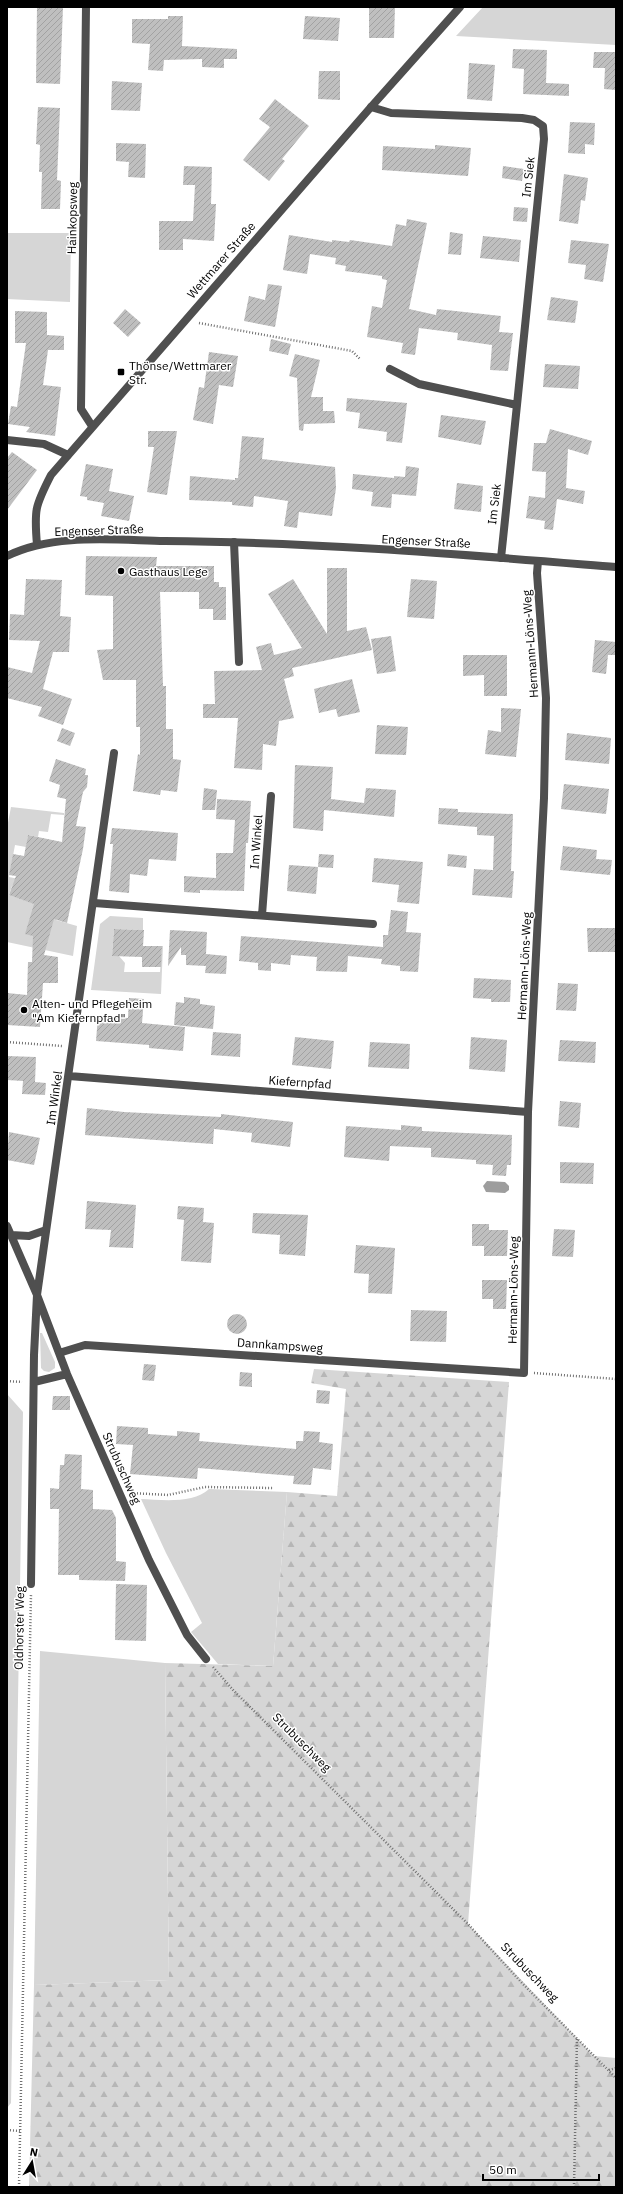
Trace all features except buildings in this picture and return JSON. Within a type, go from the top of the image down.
[{"type":"street","name":"Hainkopsweg","points":[[86,7],[81,409],[92,426]]},
{"type":"street","name":"Wettmarer Straße","points":[[37,545],[35,523],[37,501],[51,475],[92,426],[460,7]]},
{"type":"street","name":"Im Siek","points":[[371,107],[391,114],[522,118],[534,120],[543,126],[544,139],[501,558]]},
{"type":"street","points":[[390,369],[419,384],[517,405]]},
{"type":"street","points":[[7,440],[44,444],[68,456]]},
{"type":"street","name":"Engenser Straße","points":[[7,556],[37,545],[99,540],[234,542],[616,566]]},
{"type":"street","points":[[234,542],[239,662]]},
{"type":"street","name":"Hermann-Löns-Weg","points":[[524,1372],[528,1112],[544,798],[546,698],[537,573],[538,560]]},
{"type":"street","name":"Im Winkel","points":[[37,1295],[94,903],[114,753]]},
{"type":"street","name":"Im Winkel","points":[[262,915],[271,796]]},
{"type":"street","points":[[94,903],[374,924]]},
{"type":"street","name":"Kiefernpfad","points":[[69,1076],[528,1112]]},
{"type":"street","points":[[7,1226],[37,1295],[67,1374],[53,1379],[34,1382]]},
{"type":"street","points":[[11,1235],[29,1236],[46,1230]]},
{"type":"street","name":"Oldhorster Weg","points":[[32,1584],[34,1355],[37,1295]]},
{"type":"street","name":"Dannkampsweg","points":[[59,1352],[85,1345],[524,1372]]},
{"type":"street","name":"Strubuschweg","points":[[67,1374],[149,1560],[186,1635],[206,1659]]},
{"type":"path","points":[[194,322],[352,351],[360,360]]},
{"type":"path","points":[[7,1042],[73,1047]]},
{"type":"path","points":[[524,1372],[616,1379]]},
{"type":"path","points":[[120,1493],[168,1495],[206,1487],[273,1488]]},
{"type":"path","name":"Oldhorster Weg","points":[[19,2187],[32,1584]]},
{"type":"path","name":"Strubuschweg","points":[[206,1659],[234,1691],[468,1924],[522,1983],[616,2078]]},
{"type":"path","points":[[574,2187],[577,2038]]},
{"type":"path","points":[[608,2070],[616,2068]]},
{"type":"path","points":[[7,2130],[20,2131]]},
{"type":"green space","points":[[483,7],[616,7],[616,45],[456,36]]},
{"type":"green space","points":[[7,233],[71,233],[70,302],[7,299]]},
{"type":"green space","points":[[11,807],[64,813],[64,815],[51,814],[48,832],[39,831],[38,837],[28,835],[26,847],[15,845],[9,877],[19,879],[12,886],[9,895],[59,912],[56,920],[77,926],[73,956],[7,942],[7,828]]},
{"type":"green space","points":[[110,916],[143,918],[143,930],[114,929],[112,956],[119,956],[125,963],[124,972],[160,972],[163,946],[161,994],[91,990],[100,924]]},
{"type":"green space","points":[[40,1333],[42,1333],[55,1362],[55,1368],[49,1372],[44,1371],[41,1368]]},
{"type":"green space","points":[[314,1369],[509,1382],[468,1924],[594,2056],[616,2058],[616,2187],[29,2187],[34,1985],[169,1980],[165,1663],[273,1666],[287,1492],[337,1496],[346,1389],[311,1383]]},
{"type":"green space","points":[[7,1394],[23,1412],[11,2103],[7,2108]]},
{"type":"green space","points":[[209,1489],[287,1492],[273,1666],[218,1664],[191,1632],[202,1623],[166,1553],[141,1499],[186,1499],[203,1494]]},
{"type":"green space","points":[[40,1651],[165,1663],[169,1980],[34,1985]]},
{"type":"shaded area","points":[[487,1181],[505,1182],[509,1186],[509,1190],[505,1193],[486,1192],[483,1186]]},
{"type":"place","name":"Thönse/Wettmarer Str.","points":[[121,372]]},
{"type":"place","name":"Gasthaus Lege","points":[[121,571]]},
{"type":"place","name":"Alten- und Pflegeheim \"Am Kiefernpfad\"","points":[[24,1010]]}]
